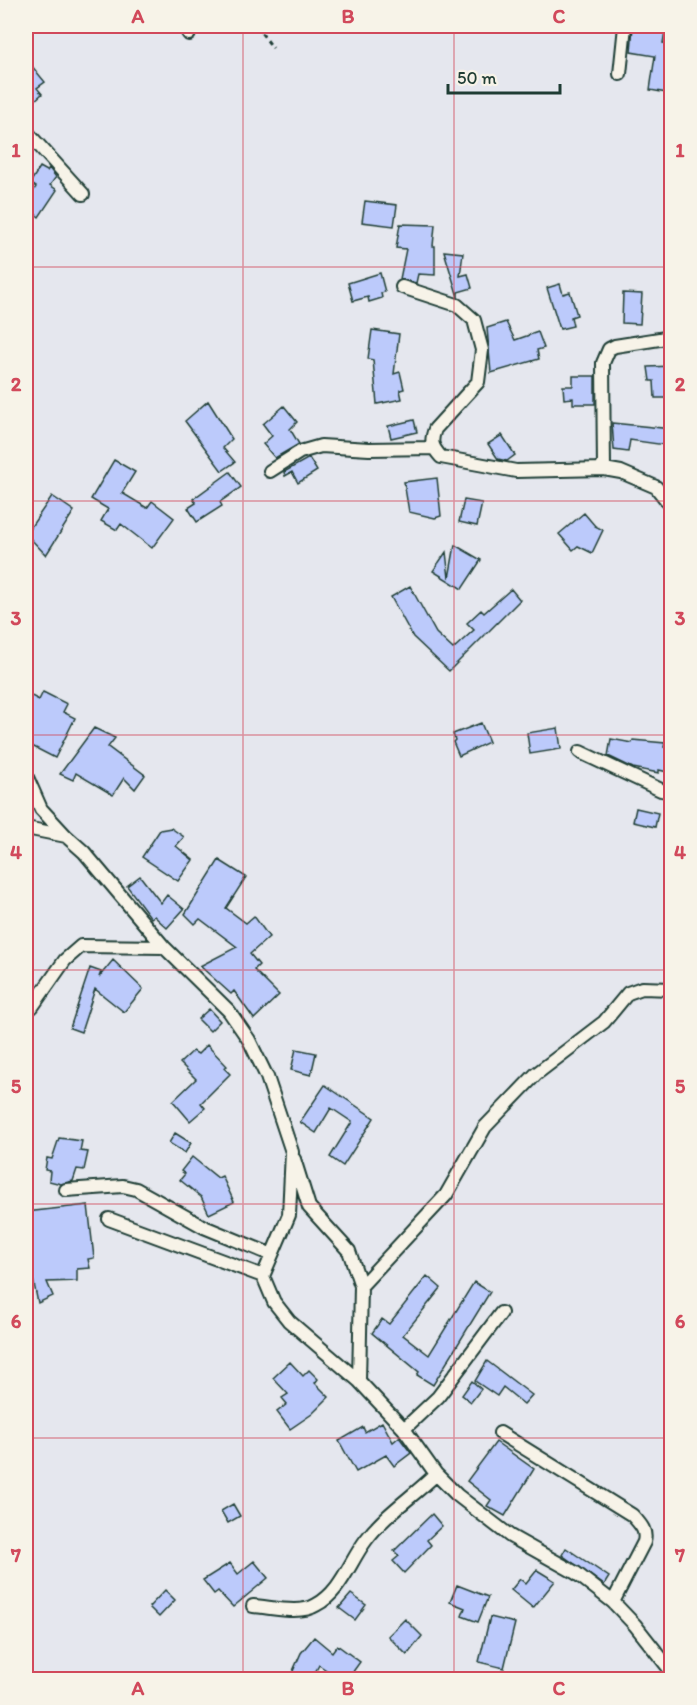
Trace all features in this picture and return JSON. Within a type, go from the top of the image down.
[{"type":"street","points":[[620,74],[626,26]]},
{"type":"street","points":[[26,131],[83,194]]},
{"type":"street","points":[[402,287],[457,305],[474,320],[482,350],[478,382],[435,429],[431,439],[433,448],[441,457],[516,471],[604,469],[621,472],[656,487],[672,507]]},
{"type":"street","points":[[604,469],[603,363],[609,350],[615,346],[672,337]]},
{"type":"street","points":[[270,471],[300,452],[321,446],[369,449],[433,448]]},
{"type":"street","points":[[580,752],[661,790],[672,792]]},
{"type":"street","points":[[26,775],[41,809],[84,852],[164,947],[230,1011],[249,1040],[267,1077],[309,1207],[349,1251],[361,1286],[359,1381]]},
{"type":"street","points":[[26,828],[66,836]]},
{"type":"street","points":[[32,1007],[65,960],[81,946],[164,947]]},
{"type":"street","points":[[361,1286],[446,1195],[485,1127],[536,1074],[604,1022],[628,993],[642,988],[672,989]]},
{"type":"street","points":[[292,1152],[289,1215],[270,1254],[263,1276],[274,1302],[290,1321],[359,1381],[404,1429],[436,1474],[457,1495],[510,1536],[576,1573],[613,1602],[635,1625],[672,1672]]},
{"type":"street","points":[[66,1190],[123,1186],[136,1189],[204,1227],[270,1254]]},
{"type":"street","points":[[109,1219],[263,1276]]},
{"type":"street","points":[[404,1429],[438,1397],[501,1313]]},
{"type":"street","points":[[500,1433],[632,1515],[642,1526],[646,1534],[644,1542],[613,1602]]},
{"type":"street","points":[[253,1606],[298,1610],[315,1607],[331,1595],[366,1539],[390,1514],[436,1474]]},
{"type":"path","points":[[256,26],[273,48]]},
{"type":"building","points":[[633,26],[666,26],[663,43],[672,44],[667,93],[650,90],[655,56],[631,52]]},
{"type":"building","points":[[26,59],[45,82],[37,88],[42,94],[26,108]]},
{"type":"building","points":[[40,167],[47,171],[49,168],[56,177],[50,185],[57,190],[39,217],[34,213],[26,222],[26,202],[36,187],[30,183]]},
{"type":"building","points":[[365,201],[397,205],[394,226],[362,222]]},
{"type":"building","points":[[400,224],[435,225],[433,246],[435,246],[435,275],[418,274],[416,283],[400,279],[406,249],[396,248]]},
{"type":"building","points":[[444,251],[463,253],[460,276],[468,274],[472,288],[458,292],[458,297]]},
{"type":"building","points":[[380,273],[385,292],[381,293],[382,298],[369,302],[368,297],[353,301],[348,283]]},
{"type":"building","points":[[560,284],[563,294],[570,292],[577,315],[571,317],[573,326],[560,329],[547,288]]},
{"type":"building","points":[[623,293],[642,294],[640,324],[622,323]]},
{"type":"building","points":[[506,322],[515,340],[538,332],[544,348],[537,350],[539,359],[491,373],[487,328]]},
{"type":"building","points":[[372,330],[399,334],[394,374],[400,372],[404,389],[400,390],[402,399],[377,404],[373,360],[368,359]]},
{"type":"building","points":[[672,366],[672,398],[655,398],[654,381],[650,381],[648,367]]},
{"type":"building","points":[[573,376],[595,376],[595,404],[573,404],[573,398],[564,399],[563,386],[573,386]]},
{"type":"building","points":[[208,401],[232,439],[223,448],[235,462],[222,471],[185,421]]},
{"type":"building","points":[[284,406],[297,422],[290,429],[299,444],[275,458],[263,444],[272,436],[263,424]]},
{"type":"building","points":[[414,420],[417,432],[391,438],[388,426]]},
{"type":"building","points":[[612,423],[672,429],[672,446],[630,440],[628,452],[614,450]]},
{"type":"building","points":[[502,435],[515,455],[507,461],[498,459],[488,444]]},
{"type":"building","points":[[309,458],[317,471],[298,483],[292,472],[285,476],[284,472]]},
{"type":"building","points":[[114,460],[135,472],[122,493],[147,508],[152,501],[174,518],[152,548],[121,524],[117,530],[101,521],[108,509],[91,499]]},
{"type":"building","points":[[230,472],[241,487],[220,502],[222,506],[197,522],[188,508],[196,503],[193,499]]},
{"type":"building","points":[[437,478],[441,516],[435,518],[409,512],[404,482]]},
{"type":"building","points":[[52,496],[74,511],[46,555],[26,534]]},
{"type":"building","points":[[464,500],[482,503],[477,526],[459,522]]},
{"type":"building","points":[[584,513],[595,526],[603,530],[592,553],[578,546],[573,550],[559,534]]},
{"type":"building","points":[[455,545],[481,560],[462,589],[433,571],[446,552],[449,578]]},
{"type":"building","points":[[410,586],[436,633],[453,649],[474,630],[467,623],[481,610],[484,613],[511,589],[520,600],[449,671],[413,637],[391,597]]},
{"type":"building","points":[[43,692],[67,704],[63,712],[75,718],[55,758],[26,743],[26,693],[39,700]]},
{"type":"building","points":[[481,723],[489,742],[459,756],[453,742],[455,740],[453,734]]},
{"type":"building","points":[[94,728],[115,738],[108,747],[145,775],[135,789],[124,778],[113,795],[76,773],[73,780],[60,774]]},
{"type":"building","points":[[558,728],[561,749],[530,754],[527,733]]},
{"type":"building","points":[[611,739],[632,743],[633,740],[665,743],[664,747],[672,748],[672,773],[633,768],[608,756]]},
{"type":"building","points":[[636,808],[658,813],[655,827],[633,822]]},
{"type":"building","points":[[171,828],[184,837],[176,846],[193,860],[178,881],[142,857],[160,830]]},
{"type":"building","points":[[219,860],[246,877],[226,908],[246,923],[254,916],[269,937],[250,954],[259,965],[254,970],[279,995],[254,1019],[234,991],[231,994],[200,966],[237,947],[200,919],[195,924],[185,914]]},
{"type":"building","points":[[140,876],[161,903],[167,895],[184,909],[167,928],[154,916],[151,918],[127,886]]},
{"type":"building","points":[[113,960],[143,989],[124,1012],[95,989],[81,1032],[70,1028],[90,968],[101,972],[99,977]]},
{"type":"building","points":[[209,1009],[220,1021],[210,1031],[198,1019]]},
{"type":"building","points":[[207,1045],[227,1066],[224,1068],[230,1074],[201,1103],[205,1108],[190,1121],[173,1101],[196,1079],[180,1063],[193,1051],[198,1054]]},
{"type":"building","points":[[296,1049],[316,1053],[311,1075],[291,1070]]},
{"type":"building","points":[[325,1085],[374,1118],[343,1166],[330,1157],[352,1122],[331,1108],[316,1133],[300,1122]]},
{"type":"building","points":[[175,1133],[191,1143],[185,1153],[169,1143]]},
{"type":"building","points":[[59,1138],[82,1141],[80,1151],[88,1152],[84,1170],[77,1169],[73,1181],[61,1184],[49,1181],[50,1171],[45,1170],[47,1158],[52,1159]]},
{"type":"building","points":[[192,1157],[218,1178],[222,1176],[234,1202],[209,1214],[201,1197],[180,1180],[185,1174],[181,1171]]},
{"type":"building","points":[[88,1205],[94,1258],[88,1259],[90,1268],[77,1269],[77,1281],[47,1282],[53,1296],[38,1303],[30,1265],[26,1212]]},
{"type":"building","points":[[427,1276],[441,1288],[403,1335],[429,1355],[474,1282],[490,1292],[433,1385],[417,1375],[419,1372],[372,1333],[382,1319],[389,1324]]},
{"type":"building","points":[[487,1361],[532,1395],[524,1404],[503,1387],[497,1396],[475,1381]]},
{"type":"building","points":[[290,1362],[303,1376],[309,1370],[318,1379],[315,1383],[329,1397],[312,1414],[290,1429],[277,1412],[287,1404],[282,1398],[288,1394],[273,1378]]},
{"type":"building","points":[[472,1381],[481,1389],[471,1402],[462,1395]]},
{"type":"building","points":[[382,1422],[393,1442],[399,1437],[411,1453],[394,1466],[386,1455],[356,1472],[339,1441],[363,1427],[365,1432]]},
{"type":"building","points":[[496,1442],[534,1469],[505,1516],[487,1506],[491,1500],[467,1481]]},
{"type":"building","points":[[233,1504],[240,1516],[228,1523],[221,1511]]},
{"type":"building","points":[[432,1514],[442,1526],[427,1540],[431,1545],[404,1573],[393,1561],[399,1556],[394,1551]]},
{"type":"building","points":[[566,1548],[609,1577],[604,1585],[562,1555]]},
{"type":"building","points":[[254,1561],[268,1578],[233,1607],[218,1591],[214,1594],[203,1580],[230,1563],[238,1574]]},
{"type":"building","points":[[537,1570],[555,1581],[533,1608],[511,1590],[520,1579],[526,1584]]},
{"type":"building","points":[[457,1585],[488,1597],[478,1622],[462,1616],[465,1608],[450,1602]]},
{"type":"building","points":[[165,1590],[175,1600],[159,1617],[149,1607]]},
{"type":"building","points":[[351,1594],[366,1605],[355,1620],[339,1608]]},
{"type":"building","points":[[490,1617],[515,1623],[504,1668],[479,1662]]},
{"type":"building","points":[[405,1619],[422,1636],[407,1655],[388,1636]]},
{"type":"building","points":[[314,1637],[332,1652],[337,1645],[360,1662],[347,1680],[341,1680],[319,1665],[311,1680],[289,1680],[301,1653]]}]
